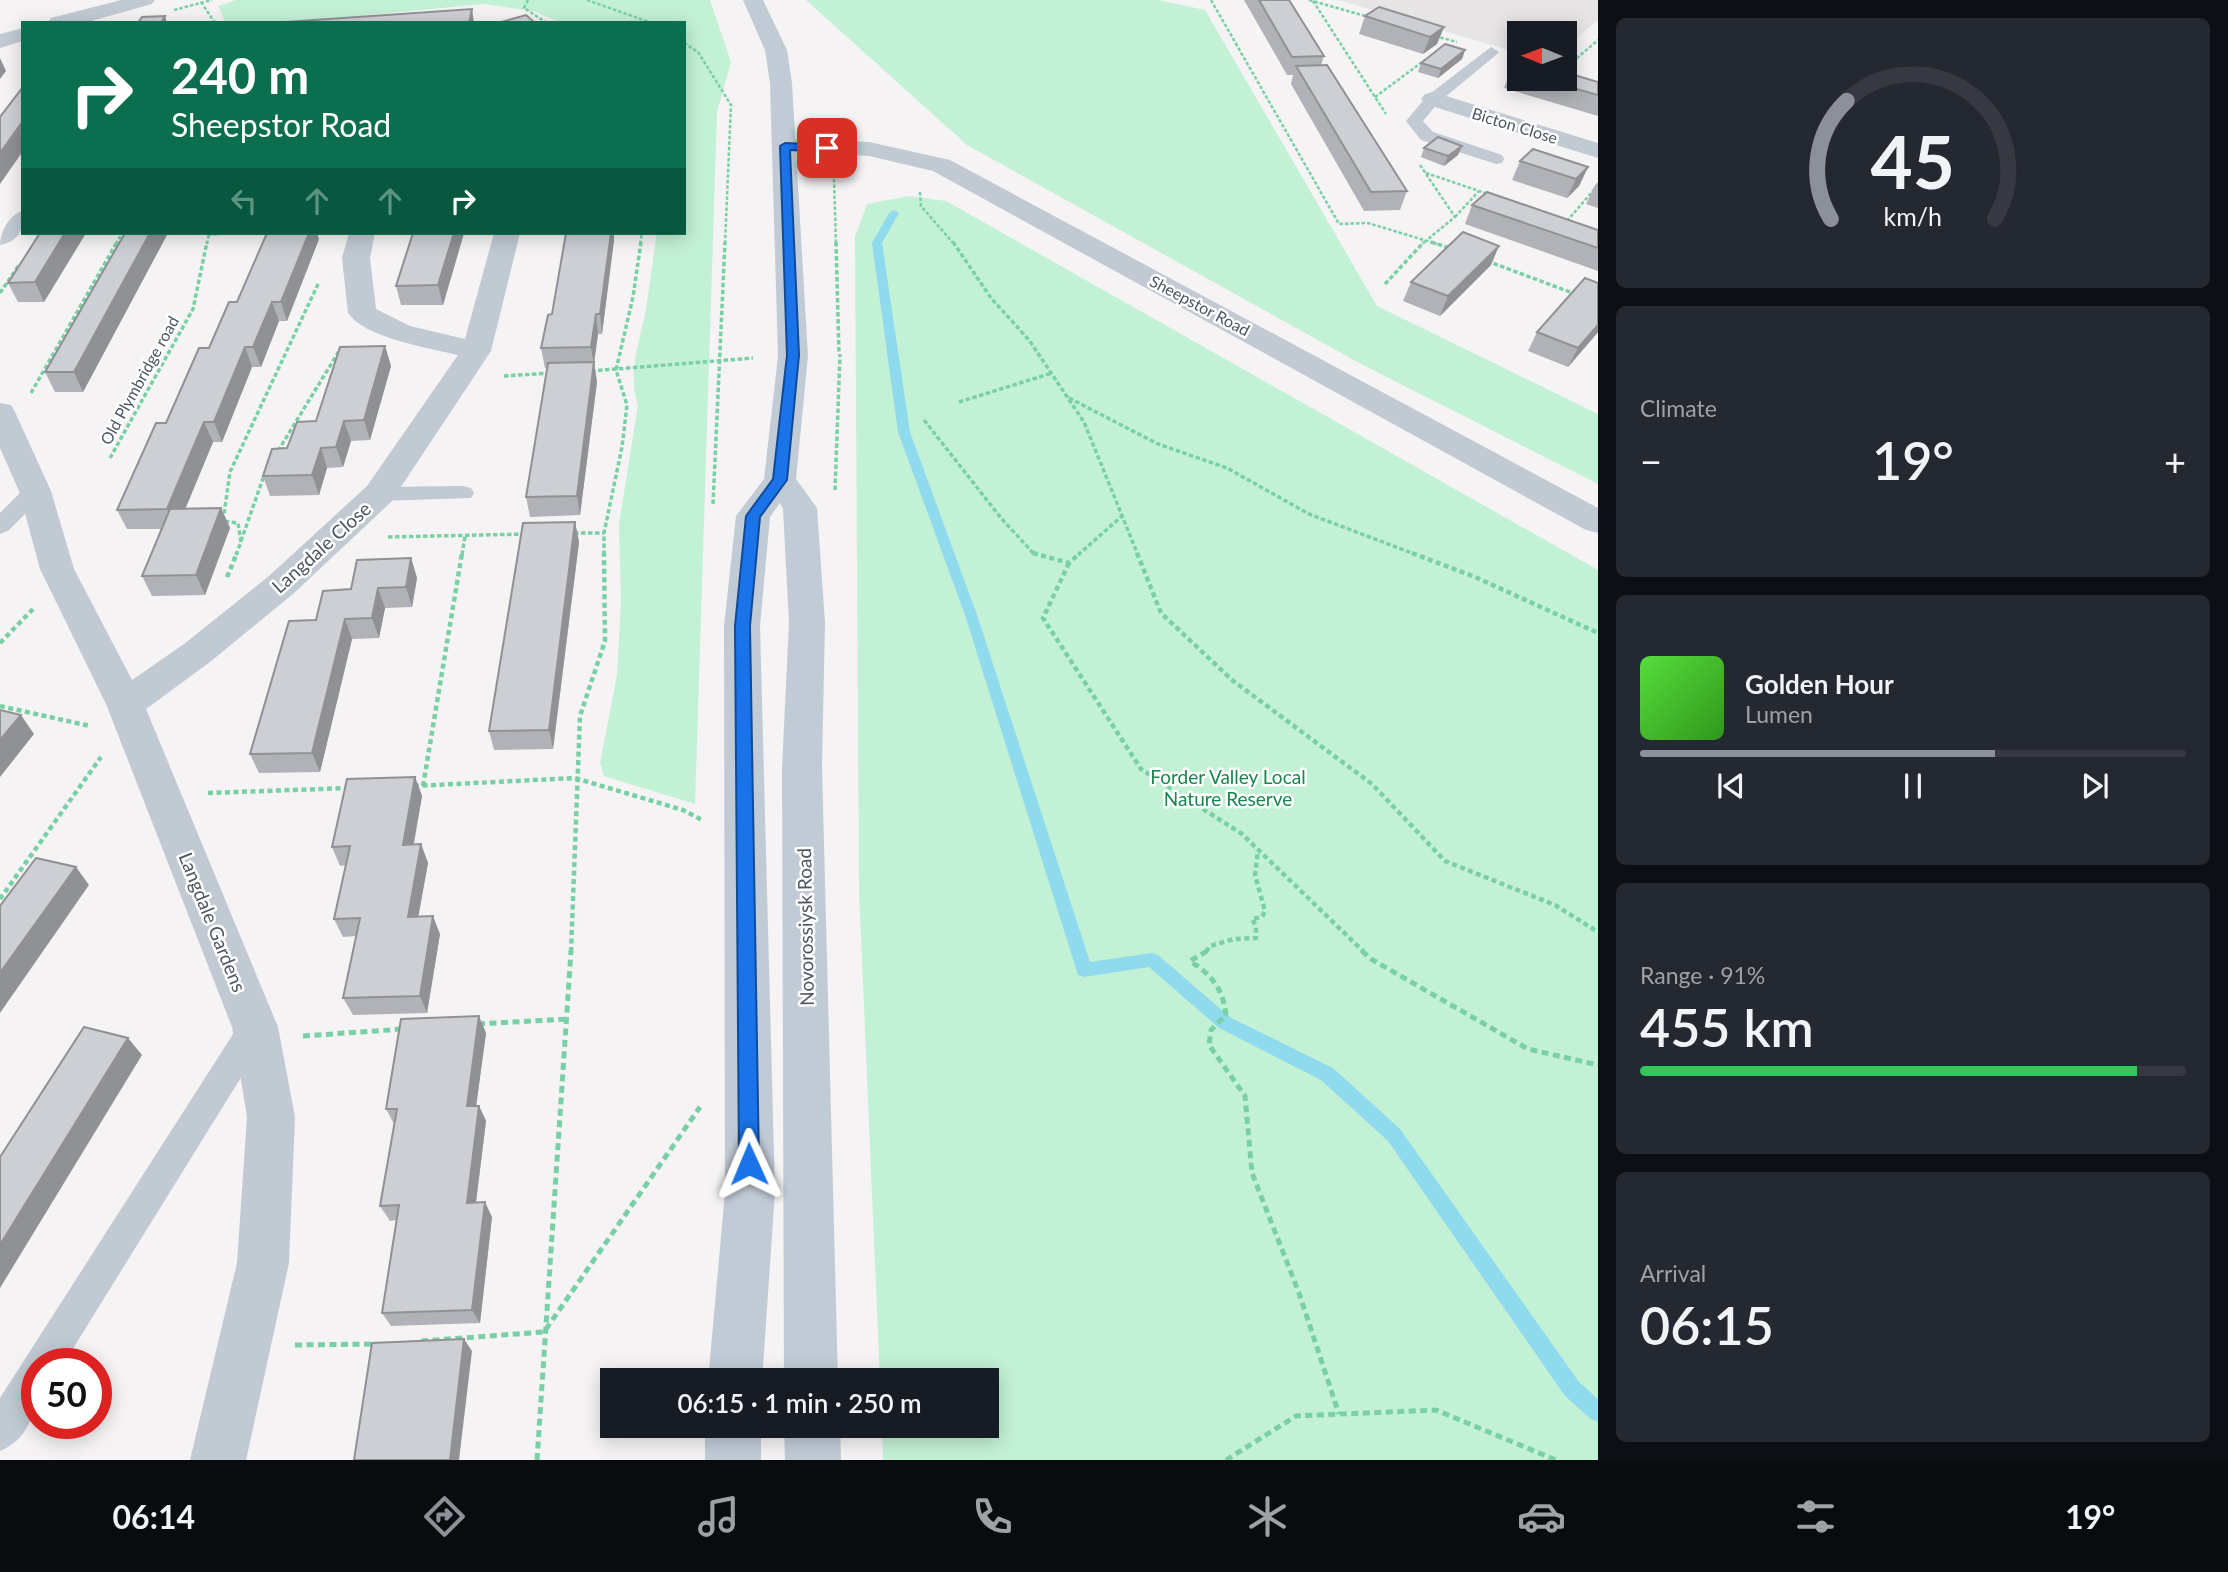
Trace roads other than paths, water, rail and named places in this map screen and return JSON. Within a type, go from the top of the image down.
[{"type":"main road","points":[[736,1368],[750,1192],[743,626],[753,516],[780,480],[793,355],[785,146],[776,50],[753,0]]},
{"type":"main road","name":"Novorossiysk Road","points":[[780,480],[800,509],[807,623],[802,767],[811,1368]]},
{"type":"main road","points":[[733,1438],[733,1460]]},
{"type":"main road","points":[[812,1438],[813,1460]]},
{"type":"street","points":[[66,21],[145,0]]},
{"type":"street","points":[[0,41],[21,35]]},
{"type":"street","name":"Bicton Close","points":[[1433,99],[1598,151]]},
{"type":"street","name":"Sheepstor Road","points":[[785,146],[869,149],[940,165],[1598,522]]},
{"type":"street","points":[[362,235],[356,258],[362,313],[400,332],[476,351]]},
{"type":"street","name":"Langdale Close","points":[[125,717],[335,538],[379,494],[461,378],[476,351],[506,235]]},
{"type":"street","name":"Langdale Gardens","points":[[0,412],[35,491],[57,569],[161,794],[256,1033],[271,1117],[262,1263],[218,1460]]},
{"type":"lane","points":[[1491,52],[1433,99],[1414,121],[1427,136],[1496,159]]},
{"type":"lane","points":[[0,240],[11,234],[21,219]]},
{"type":"lane","points":[[0,527],[35,491]]},
{"type":"lane","points":[[379,494],[463,493]]},
{"type":"lane","points":[[53,1348],[256,1033]]},
{"type":"lane","points":[[0,1432],[21,1399]]},
{"type":"waterway","points":[[894,213],[877,243],[904,432],[971,615],[1084,970],[1152,960],[1225,1023],[1327,1074],[1394,1135],[1572,1389],[1598,1412]]},
{"type":"park label","name":"Forder Valley Local Nature Reserve","points":[[1228,787]]}]
